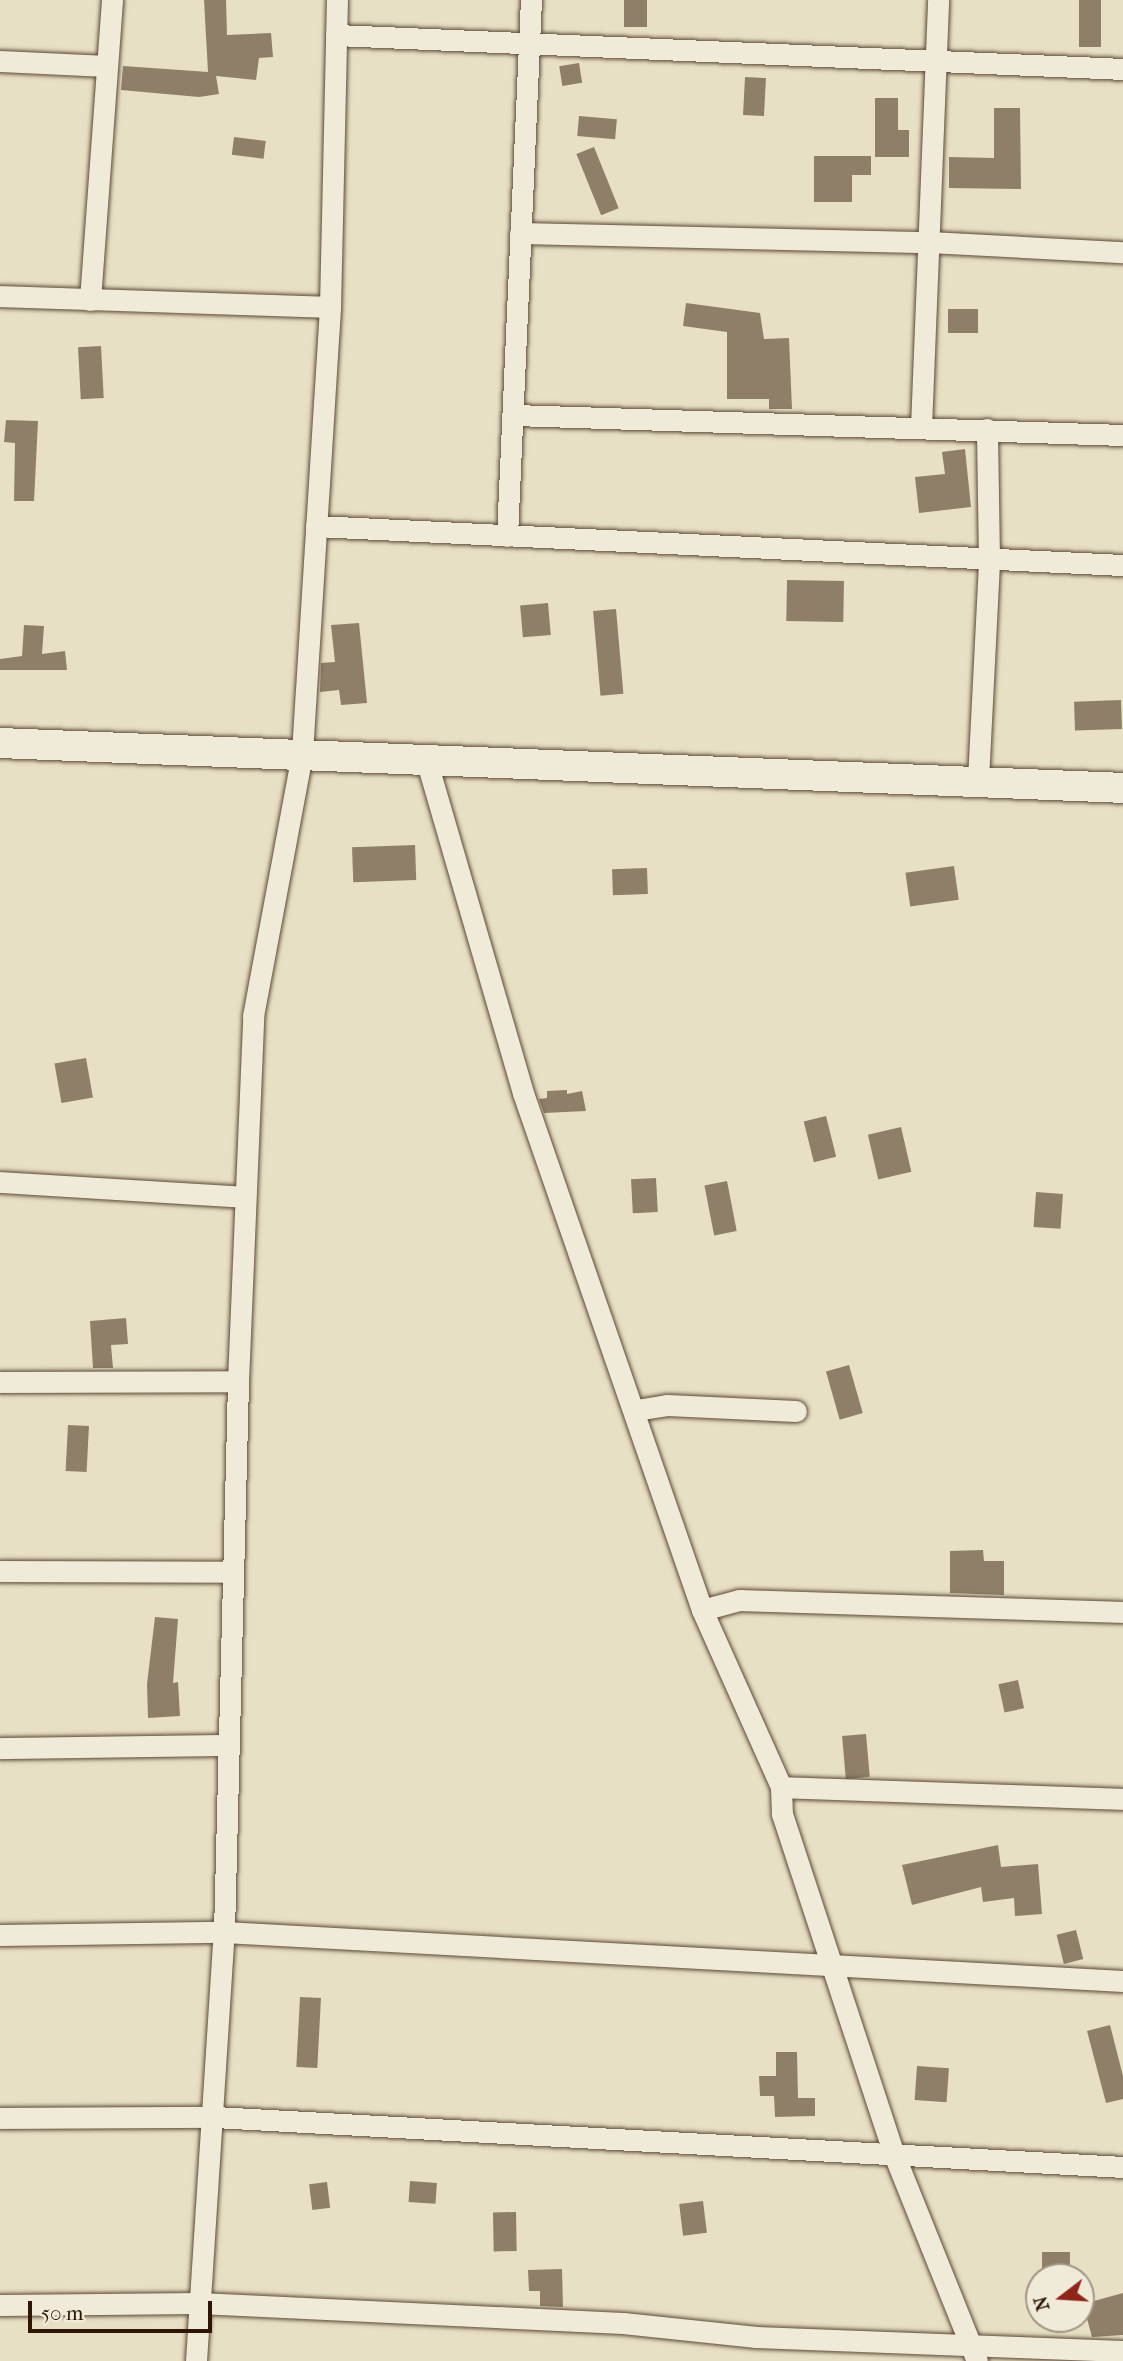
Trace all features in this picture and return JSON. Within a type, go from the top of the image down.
[{"type":"main road","points":[[0,743],[978,780],[1123,788]]},
{"type":"street","points":[[90,300],[111,0]]},
{"type":"street","points":[[196,2361],[215,2118],[224,1931],[238,1381],[253,1016],[302,753],[330,307],[337,0]]},
{"type":"street","points":[[508,536],[531,0]]},
{"type":"street","points":[[921,427],[938,0]]},
{"type":"street","points":[[337,35],[1123,69]]},
{"type":"street","points":[[0,61],[107,66]]},
{"type":"street","points":[[520,233],[929,242],[1123,252]]},
{"type":"street","points":[[0,296],[330,307]]},
{"type":"street","points":[[514,415],[1123,435]]},
{"type":"street","points":[[978,780],[989,560],[987,429]]},
{"type":"street","points":[[316,526],[1123,565]]},
{"type":"street","points":[[426,759],[523,1093],[636,1410],[702,1610],[781,1787],[782,1814],[892,2152],[974,2352]]},
{"type":"street","points":[[0,1182],[245,1196]]},
{"type":"street","points":[[0,1382],[238,1381]]},
{"type":"street","points":[[636,1410],[667,1405],[796,1411]]},
{"type":"street","points":[[0,1571],[233,1573]]},
{"type":"street","points":[[702,1610],[740,1600],[1123,1612]]},
{"type":"street","points":[[0,1748],[229,1745]]},
{"type":"street","points":[[781,1787],[1123,1798]]},
{"type":"street","points":[[0,1935],[224,1931],[832,1968],[1123,1980]]},
{"type":"street","points":[[0,2118],[215,2118],[892,2152],[1123,2167]]},
{"type":"street","points":[[0,2305],[199,2303],[623,2323],[756,2337],[974,2352],[1123,2351]]},
{"type":"building","points":[[204,0],[226,0],[227,35],[271,33],[273,57],[259,58],[256,80],[216,76],[219,94],[199,97],[121,90],[123,66],[208,72]]},
{"type":"building","points":[[624,0],[647,0],[647,27],[624,27]]},
{"type":"building","points":[[1079,0],[1101,0],[1101,47],[1079,47]]},
{"type":"building","points":[[579,63],[582,83],[562,86],[559,66]]},
{"type":"building","points":[[745,77],[766,78],[764,116],[743,115]]},
{"type":"building","points":[[875,98],[898,98],[898,130],[909,130],[909,157],[875,157]]},
{"type":"building","points":[[994,108],[1020,108],[1021,189],[949,188],[949,157],[994,158]]},
{"type":"building","points":[[579,116],[617,119],[615,139],[577,136]]},
{"type":"building","points":[[234,137],[266,141],[264,159],[232,155]]},
{"type":"building","points":[[594,147],[619,208],[601,215],[576,154]]},
{"type":"building","points":[[814,156],[871,156],[871,175],[852,175],[852,202],[814,202]]},
{"type":"building","points":[[686,303],[760,313],[764,339],[789,338],[792,409],[769,409],[769,399],[727,399],[727,332],[683,326]]},
{"type":"building","points":[[948,309],[978,309],[978,333],[948,333]]},
{"type":"building","points":[[101,346],[104,398],[81,399],[78,347]]},
{"type":"building","points":[[6,420],[38,421],[34,501],[14,501],[15,443],[4,442]]},
{"type":"building","points":[[965,449],[971,507],[919,513],[915,477],[945,474],[942,452]]},
{"type":"building","points":[[787,580],[844,581],[843,622],[786,621]]},
{"type":"building","points":[[548,603],[551,635],[523,637],[520,605]]},
{"type":"building","points":[[616,609],[623,694],[600,696],[593,611]]},
{"type":"building","points":[[359,623],[367,703],[341,705],[339,690],[320,692],[321,663],[335,662],[331,625]]},
{"type":"building","points":[[24,625],[44,626],[42,654],[65,651],[67,670],[0,670],[0,659],[22,656]]},
{"type":"building","points":[[1121,700],[1122,729],[1075,731],[1074,702]]},
{"type":"building","points":[[415,845],[416,880],[353,882],[352,847]]},
{"type":"building","points":[[954,866],[959,900],[910,906],[905,873]]},
{"type":"building","points":[[647,868],[648,894],[613,895],[612,869]]},
{"type":"building","points":[[86,1058],[93,1097],[61,1103],[54,1064]]},
{"type":"building","points":[[567,1090],[567,1094],[582,1091],[586,1111],[544,1113],[539,1099],[547,1098],[547,1091]]},
{"type":"building","points":[[826,1116],[836,1157],[814,1162],[804,1122]]},
{"type":"building","points":[[901,1127],[911,1172],[878,1179],[868,1135]]},
{"type":"building","points":[[656,1178],[658,1212],[633,1213],[631,1179]]},
{"type":"building","points":[[727,1181],[737,1231],[714,1235],[704,1185]]},
{"type":"building","points":[[1036,1192],[1063,1194],[1060,1229],[1034,1227]]},
{"type":"building","points":[[126,1318],[128,1344],[111,1345],[113,1368],[93,1368],[90,1321]]},
{"type":"building","points":[[849,1365],[863,1413],[840,1420],[826,1372]]},
{"type":"building","points":[[68,1425],[89,1426],[87,1472],[66,1471]]},
{"type":"building","points":[[983,1550],[984,1561],[1004,1561],[1004,1595],[950,1593],[950,1551]]},
{"type":"building","points":[[155,1617],[178,1619],[173,1683],[178,1682],[180,1716],[148,1718],[147,1684]]},
{"type":"building","points":[[1018,1680],[1024,1708],[1004,1713],[998,1684]]},
{"type":"building","points":[[866,1734],[870,1777],[846,1779],[842,1736]]},
{"type":"building","points":[[998,1845],[1001,1867],[1038,1864],[1042,1914],[1015,1916],[1014,1898],[983,1902],[981,1887],[912,1905],[902,1865]]},
{"type":"building","points":[[1076,1930],[1083,1959],[1064,1964],[1057,1935]]},
{"type":"building","points":[[300,1997],[321,1998],[317,2068],[296,2067]]},
{"type":"building","points":[[1110,2025],[1123,2076],[1123,2099],[1106,2103],[1087,2031]]},
{"type":"building","points":[[776,2052],[797,2052],[798,2098],[815,2098],[815,2116],[775,2117],[774,2096],[760,2096],[759,2076],[776,2076]]},
{"type":"building","points":[[917,2066],[949,2068],[947,2102],[915,2100]]},
{"type":"building","points":[[410,2181],[437,2183],[435,2204],[409,2202]]},
{"type":"building","points":[[327,2182],[330,2208],[312,2210],[309,2184]]},
{"type":"building","points":[[703,2201],[707,2233],[683,2236],[679,2204]]},
{"type":"building","points":[[493,2212],[516,2212],[517,2251],[494,2251]]},
{"type":"building","points":[[1042,2252],[1070,2252],[1070,2263],[1042,2263]]},
{"type":"building","points":[[562,2269],[563,2307],[540,2306],[540,2291],[529,2291],[528,2270]]},
{"type":"building","points":[[1123,2293],[1123,2335],[1092,2337],[1091,2333],[1095,2333],[1095,2301]]}]
